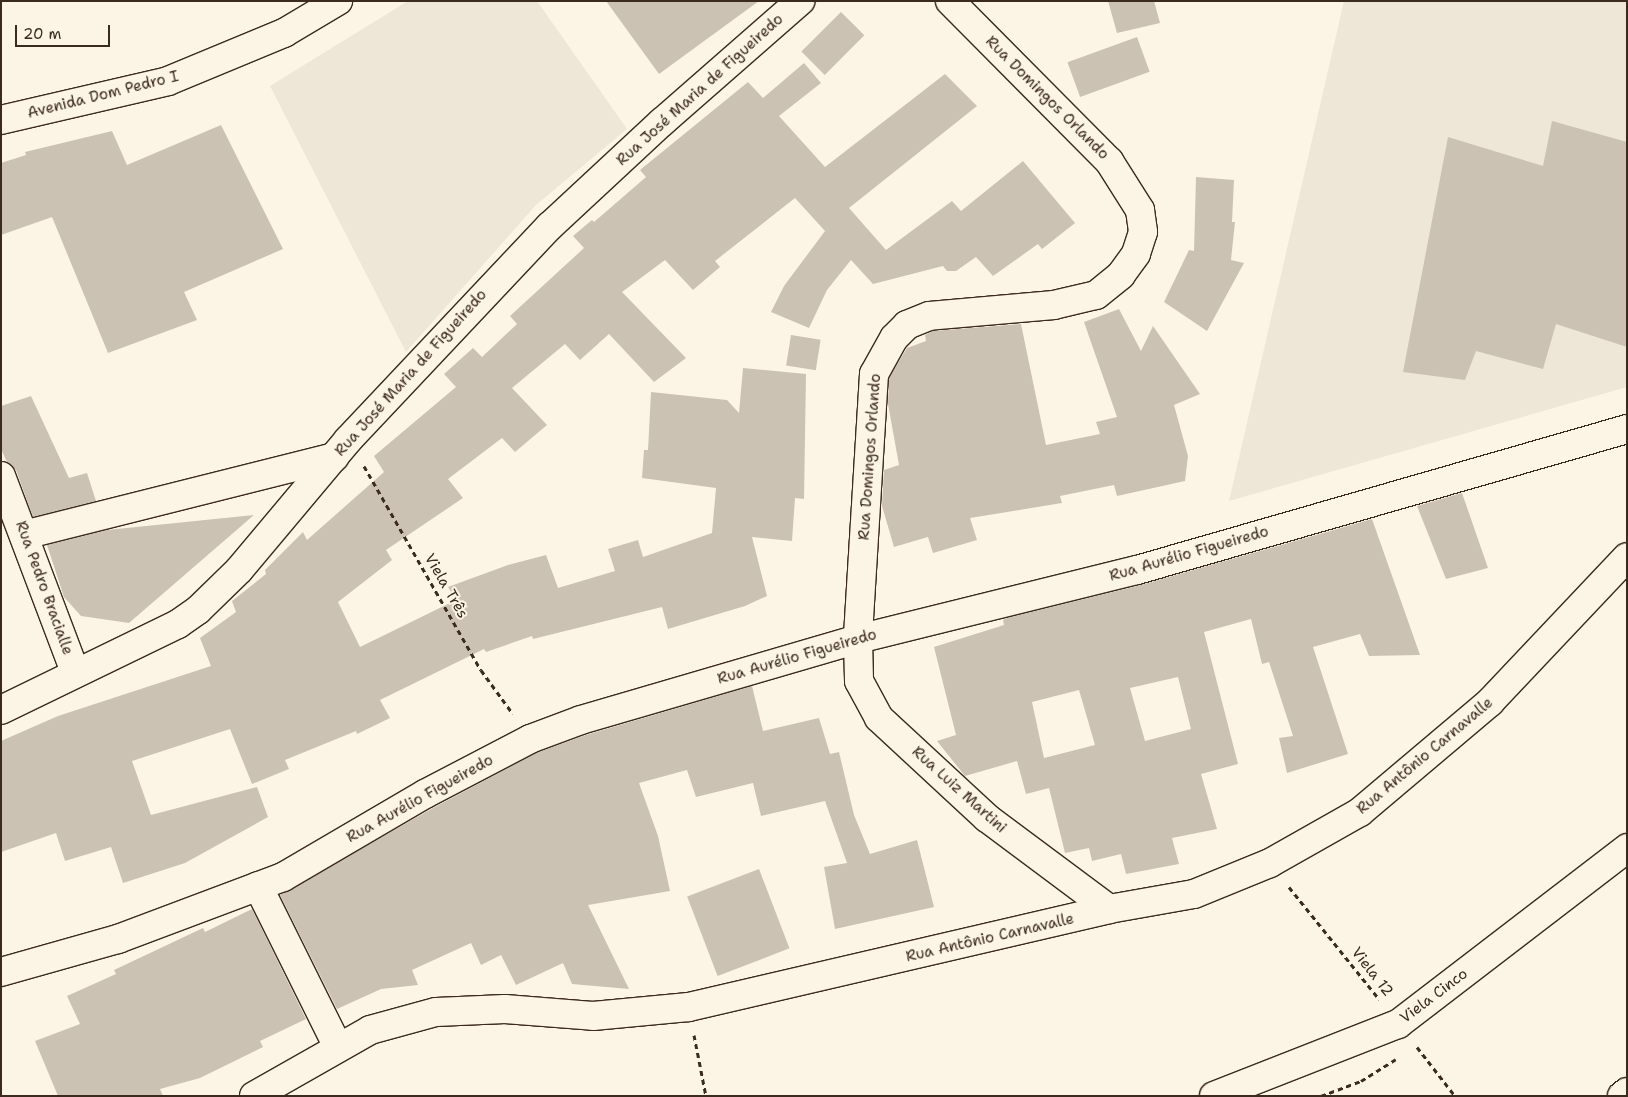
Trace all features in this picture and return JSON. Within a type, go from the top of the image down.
[{"type":"street","name":"Avenida Dom Pedro I","points":[[1,120],[168,81],[284,33],[338,1]]},
{"type":"street","name":"Rua José Maria de Figueiredo","points":[[1,710],[75,672],[178,624],[198,610],[239,570],[341,449],[550,226],[662,122],[800,1]]},
{"type":"street","name":"Rua Domingos Orlando","points":[[858,638],[874,374],[894,338],[907,324],[929,316],[1054,305],[1096,295],[1121,275],[1136,254],[1143,232],[1140,210],[1109,161],[950,1]]},
{"type":"street","name":"Rua Aurélio Figueiredo","points":[[1,972],[118,939],[283,877],[425,794],[530,739],[581,720],[858,638],[1137,570],[1627,429]]},
{"type":"street","points":[[24,535],[341,449]]},
{"type":"street","name":"Rua Pedro Bracialle","points":[[1,476],[75,672]]},
{"type":"street","name":"Rua Antônio Carnavalle","points":[[254,1096],[370,1030],[436,1012],[505,1009],[592,1016],[689,1007],[1109,910],[1194,894],[1270,863],[1360,812],[1417,766],[1490,702],[1627,557]]},
{"type":"street","name":"Rua Luiz Martini","points":[[858,638],[859,681],[879,718],[987,818],[1109,910]]},
{"type":"street","name":"Viela Cinco","points":[[1214,1096],[1398,1024],[1627,848]]},
{"type":"street","points":[[258,886],[338,1047]]},
{"type":"street","points":[[1622,1096],[1627,1092]]},
{"type":"path","name":"Viela Três","points":[[341,449],[481,670],[530,739]]},
{"type":"path","name":"Viela 12","points":[[1270,863],[1455,1096]]},
{"type":"path","points":[[689,1007],[706,1096]]},
{"type":"shaded area","points":[[408,1],[537,1],[627,129],[536,205],[406,352],[270,86]]},
{"type":"shaded area","points":[[1344,1],[1627,1],[1627,387],[1229,501]]},
{"type":"building","points":[[606,1],[759,1],[659,74]]},
{"type":"building","points":[[1108,1],[1154,1],[1160,23],[1117,33]]},
{"type":"building","points":[[841,12],[864,35],[825,75],[801,52]]},
{"type":"building","points":[[1137,37],[1150,72],[1080,97],[1067,62]]},
{"type":"building","points":[[804,63],[821,83],[779,116],[825,167],[945,74],[977,106],[849,208],[886,250],[952,201],[961,211],[1023,161],[1075,223],[1042,249],[1038,244],[993,276],[976,257],[956,271],[947,271],[943,266],[873,284],[851,260],[827,290],[809,328],[771,312],[784,286],[825,231],[795,198],[715,261],[720,267],[693,290],[665,260],[622,292],[686,358],[654,382],[609,334],[580,360],[565,344],[512,388],[547,425],[515,452],[502,438],[448,479],[463,498],[386,550],[392,560],[338,602],[360,647],[456,600],[448,587],[508,565],[546,555],[558,588],[615,571],[608,549],[638,540],[643,557],[712,533],[716,488],[642,478],[644,450],[648,450],[651,392],[727,400],[739,413],[743,368],[806,374],[804,499],[795,498],[792,541],[752,537],[767,596],[745,606],[668,629],[662,607],[533,639],[532,636],[486,652],[484,649],[380,700],[390,718],[357,734],[356,731],[285,760],[289,769],[252,784],[230,729],[132,761],[151,815],[257,787],[268,817],[185,863],[123,883],[111,847],[65,861],[56,833],[1,852],[1,741],[58,716],[211,666],[200,638],[236,612],[232,601],[266,574],[265,570],[303,532],[307,540],[384,472],[374,456],[456,387],[444,374],[473,348],[482,357],[517,324],[510,316],[584,248],[573,236],[592,220],[594,222],[646,177],[640,170],[748,82],[763,98]]},
{"type":"building","points":[[1552,121],[1627,142],[1627,347],[1556,324],[1543,369],[1476,351],[1465,380],[1403,372],[1448,137],[1543,166]]},
{"type":"building","points":[[221,125],[283,249],[184,292],[197,320],[108,353],[52,217],[1,235],[1,163],[26,155],[25,152],[112,131],[127,165]]},
{"type":"building","points":[[1196,177],[1234,180],[1232,222],[1235,222],[1231,260],[1244,263],[1207,331],[1164,302],[1189,250],[1194,251]]},
{"type":"building","points":[[1119,309],[1141,351],[1153,326],[1200,394],[1174,405],[1188,456],[1185,481],[1117,496],[1114,485],[1060,496],[1062,503],[970,518],[977,540],[933,553],[928,537],[894,547],[882,506],[884,470],[899,465],[888,404],[889,378],[907,348],[926,341],[925,335],[933,331],[1021,324],[1046,445],[1100,434],[1096,422],[1117,417],[1084,322]]},
{"type":"building","points":[[791,335],[821,340],[816,370],[786,366]]},
{"type":"building","points":[[31,396],[69,478],[87,473],[96,501],[33,517],[16,470],[7,462],[1,449],[1,406]]},
{"type":"building","points":[[1462,493],[1488,568],[1446,579],[1417,506]]},
{"type":"building","points":[[254,515],[129,623],[81,616],[64,597],[47,545],[107,530]]},
{"type":"building","points":[[1372,519],[1420,655],[1369,656],[1360,634],[1313,647],[1348,754],[1287,773],[1279,738],[1293,736],[1269,662],[1262,664],[1251,619],[1204,632],[1238,764],[1201,774],[1217,829],[1172,838],[1179,864],[1126,874],[1121,854],[1092,861],[1089,848],[1065,853],[1049,788],[1026,794],[1017,761],[965,776],[937,741],[956,735],[934,647],[1004,625],[1003,620],[1007,618],[1141,585]],"holes":[[[1178,677],[1191,729],[1145,741],[1130,688]],[[1079,690],[1095,745],[1044,758],[1032,702]]]},
{"type":"building","points":[[752,686],[763,731],[819,718],[830,754],[839,752],[854,815],[870,854],[917,840],[934,907],[835,929],[824,867],[847,863],[825,801],[761,816],[753,783],[696,797],[687,770],[639,783],[658,836],[670,891],[588,905],[629,989],[572,984],[563,963],[516,985],[501,955],[481,965],[471,943],[412,970],[418,985],[381,989],[337,1009],[280,895],[433,808],[536,753],[586,735]]},
{"type":"building","points":[[759,869],[789,948],[718,976],[687,897]]},
{"type":"building","points":[[252,909],[306,1019],[260,1041],[263,1047],[200,1078],[160,1089],[163,1096],[58,1096],[35,1041],[80,1024],[67,996],[116,974],[114,970],[203,928],[205,932]]}]
